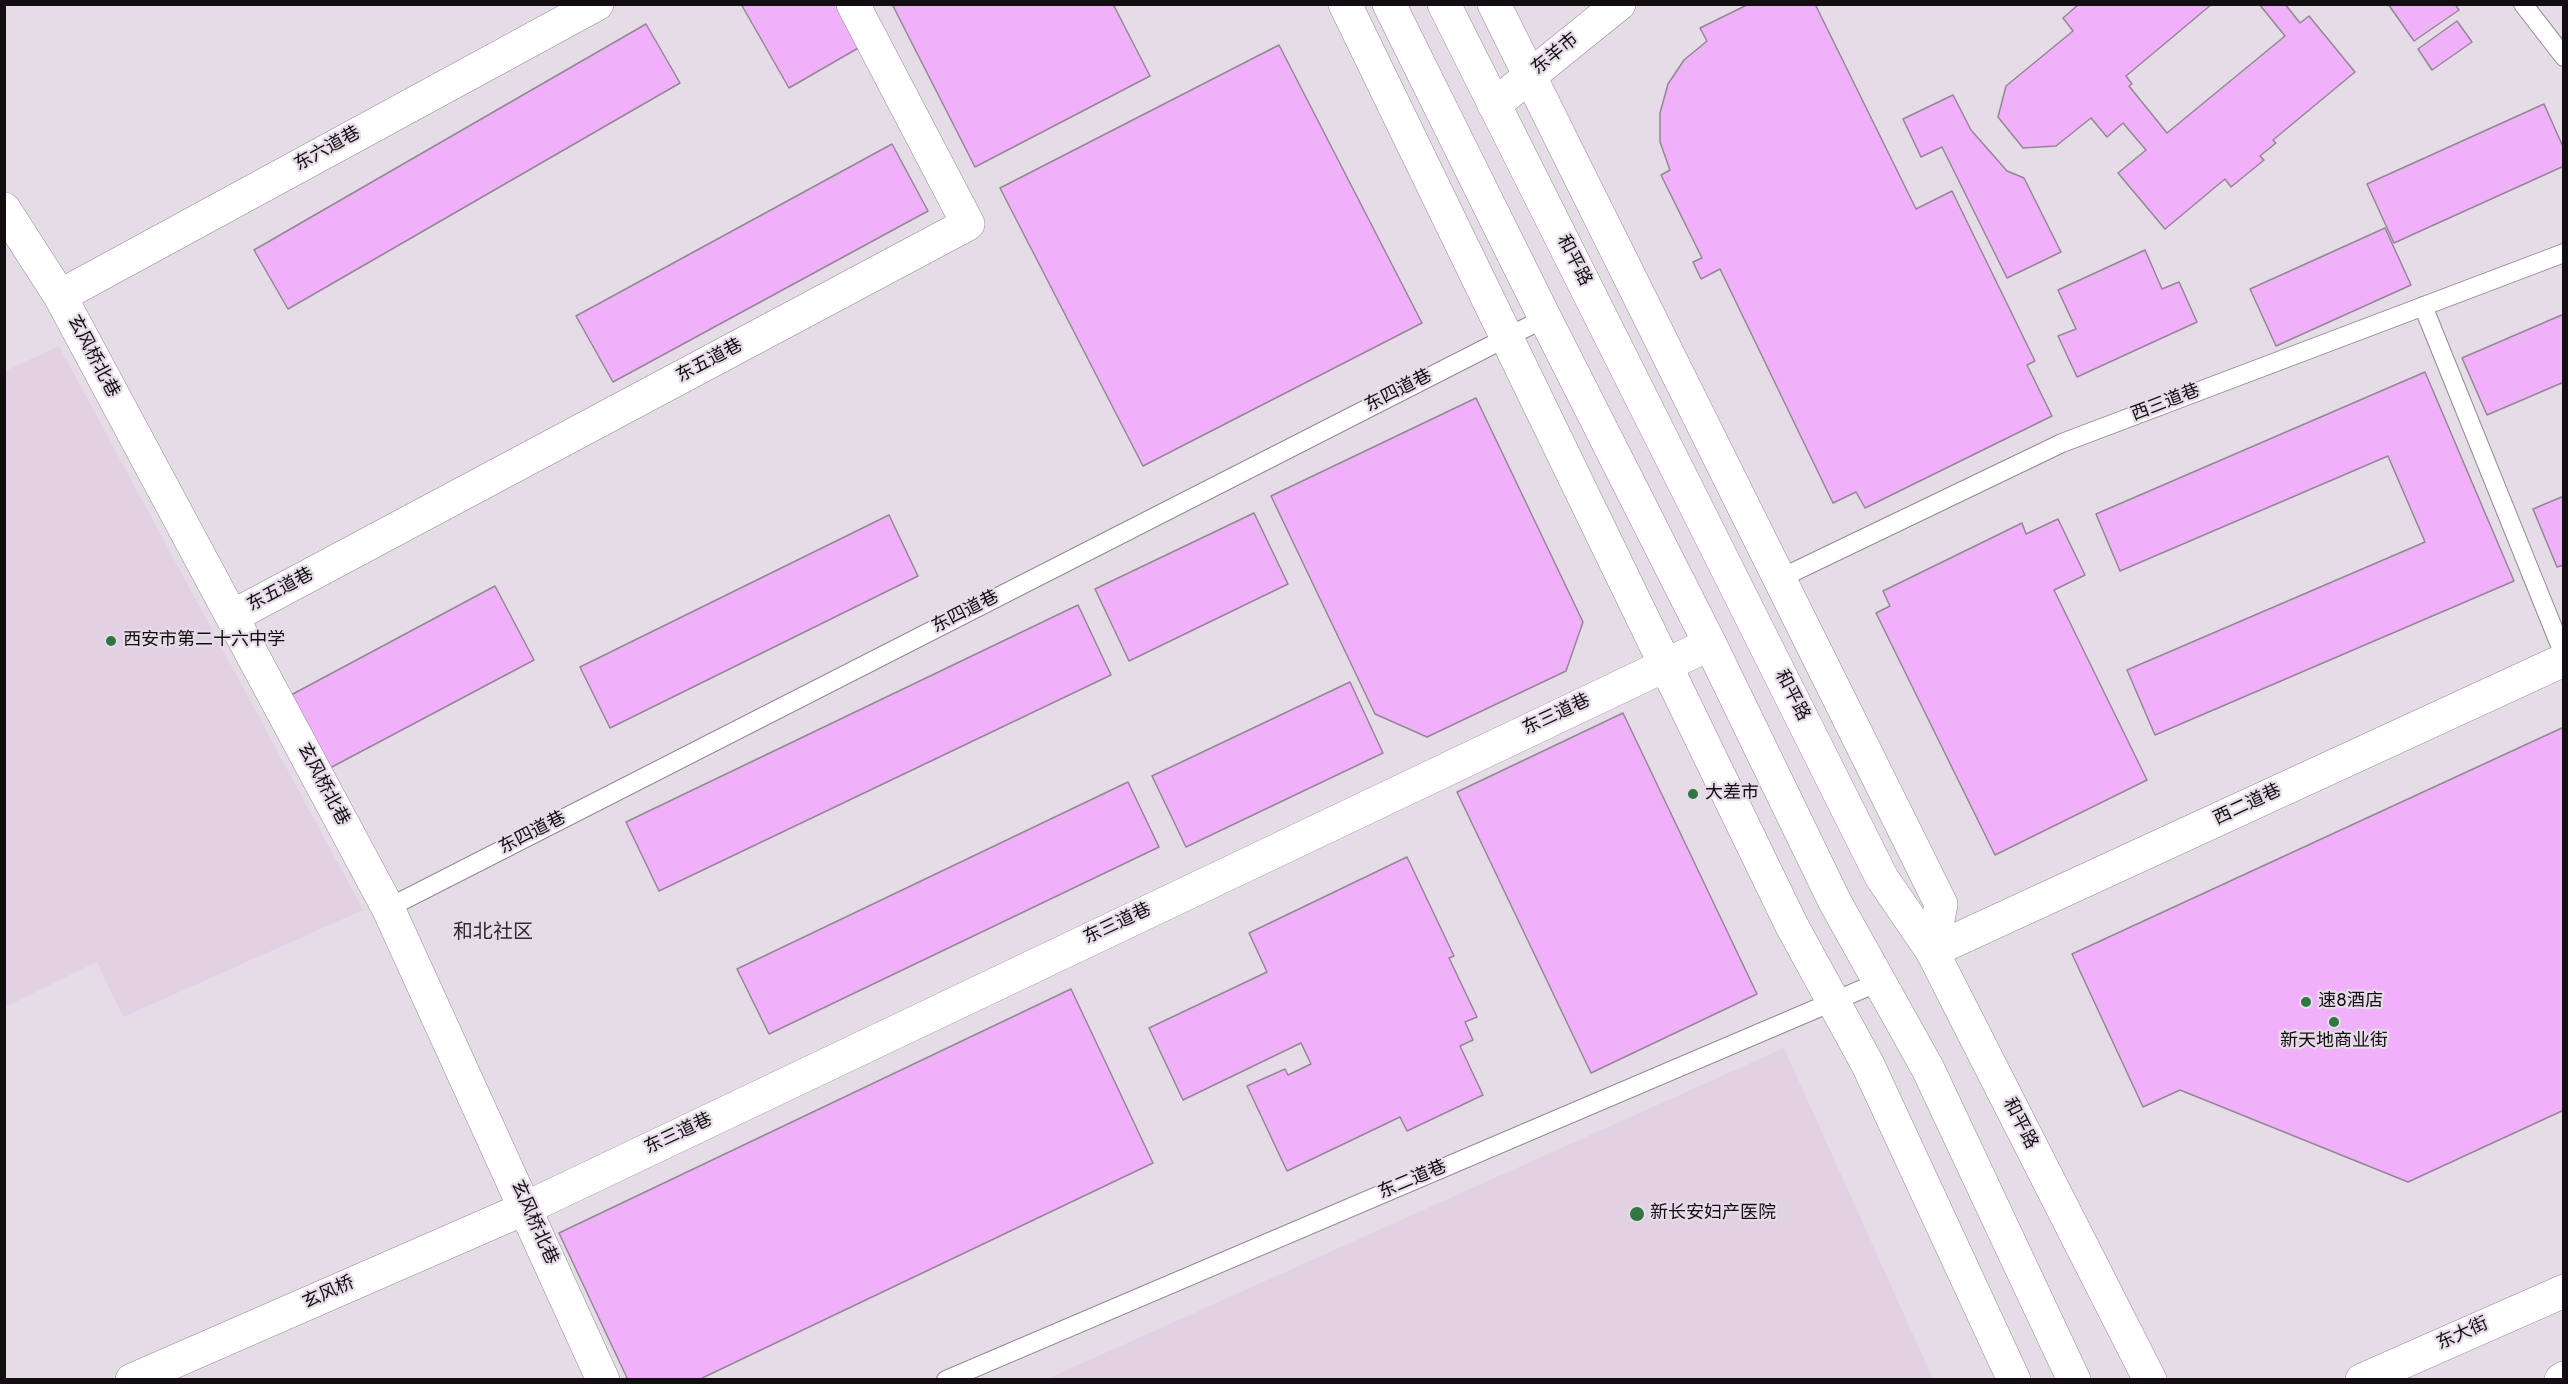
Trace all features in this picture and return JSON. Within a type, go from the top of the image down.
[{"type":"street","name":"东六道巷","points":[[60,296],[597,4]]},
{"type":"street","name":"东五道巷","points":[[233,616],[968,224],[853,4]]},
{"type":"street","points":[[1345,4],[1792,926],[1868,1065],[2014,1380]]},
{"type":"street","points":[[1389,4],[1710,644],[1835,902],[1928,1069],[2074,1380]]},
{"type":"street","name":"和平路","points":[[1444,4],[1882,878],[1932,951],[2150,1380]]},
{"type":"street","points":[[1494,4],[1941,904],[1932,951]]},
{"type":"street","name":"东羊市","points":[[1494,105],[1619,4]]},
{"type":"street","name":"玄风桥北巷","points":[[4,209],[60,296],[388,908],[603,1380]]},
{"type":"street","name":"东三道巷","points":[[526,1208],[1710,644]]},
{"type":"street","name":"西二道巷","points":[[1932,951],[2564,660]]},
{"type":"street","name":"玄风桥","points":[[132,1380],[526,1208]]},
{"type":"street","name":"东大街","points":[[2362,1380],[2564,1291]]},
{"type":"lane","points":[[2523,4],[2564,57]]},
{"type":"lane","name":"西三道巷","points":[[1779,579],[2062,443],[2564,253]]},
{"type":"lane","points":[[2423,306],[2564,655]]},
{"type":"lane","name":"东四道巷","points":[[388,908],[1545,318]]},
{"type":"lane","name":"东二道巷","points":[[946,1380],[1879,982]]},
{"type":"shaded area","name":"西安市第二十六中学","points":[[59,346],[363,910],[123,1017],[97,962],[5,1007],[5,371]]},
{"type":"shaded area","name":"新长安妇产医院","points":[[1784,1048],[1933,1379],[1047,1379]]},
{"type":"building","points":[[741,4],[836,4],[860,47],[789,88]]},
{"type":"building","points":[[892,4],[1113,4],[1150,76],[975,167]]},
{"type":"building","points":[[1749,4],[1815,4],[1916,209],[1952,191],[2035,361],[2027,365],[2052,416],[1865,508],[1856,492],[1833,503],[1720,269],[1701,279],[1693,262],[1702,258],[1661,175],[1670,170],[1660,142],[1660,113],[1668,84],[1684,60],[1707,41],[1700,28]]},
{"type":"building","points":[[2079,4],[2212,4],[2126,76],[2132,84],[2129,86],[2167,133],[2285,36],[2259,4],[2285,4],[2300,23],[2309,16],[2355,72],[2273,140],[2276,143],[2260,156],[2264,160],[2231,187],[2225,179],[2165,229],[2118,173],[2146,150],[2123,123],[2107,137],[2091,118],[2056,146],[2023,148],[1998,117],[2006,86],[2073,31],[2063,18]]},
{"type":"building","points":[[2388,4],[2455,4],[2459,10],[2414,41]]},
{"type":"building","points":[[2457,21],[2472,42],[2432,70],[2418,49]]},
{"type":"building","points":[[646,24],[680,83],[288,309],[254,250]]},
{"type":"building","points":[[1279,45],[1422,323],[1143,466],[1000,188]]},
{"type":"building","points":[[1953,95],[1971,130],[2007,171],[2024,178],[2061,252],[2007,278],[1942,147],[1921,157],[1903,119]]},
{"type":"building","points":[[2544,104],[2564,149],[2564,166],[2394,243],[2367,184]]},
{"type":"building","points":[[892,144],[928,211],[613,382],[576,316]]},
{"type":"building","points":[[2385,228],[2411,285],[2276,346],[2250,289]]},
{"type":"building","points":[[2145,250],[2162,289],[2179,282],[2197,322],[2077,377],[2058,336],[2076,329],[2058,290]]},
{"type":"building","points":[[2564,314],[2564,382],[2487,415],[2462,358]]},
{"type":"building","points":[[2425,372],[2514,581],[2155,735],[2127,670],[2425,542],[2388,456],[2120,571],[2096,514]]},
{"type":"building","points":[[1476,398],[1583,622],[1566,671],[1427,737],[1375,714],[1271,496]]},
{"type":"building","points":[[2564,496],[2564,565],[2557,567],[2533,509]]},
{"type":"building","points":[[1254,513],[1288,584],[1129,661],[1095,589]]},
{"type":"building","points":[[889,515],[918,576],[610,728],[580,667]]},
{"type":"building","points":[[2058,519],[2085,575],[2054,590],[2147,780],[1995,855],[1876,613],[1890,606],[1883,591],[2022,523],[2026,534]]},
{"type":"building","points":[[495,586],[534,660],[330,768],[291,695]]},
{"type":"building","points":[[1078,605],[1111,675],[659,891],[626,822]]},
{"type":"building","points":[[1350,682],[1383,753],[1186,847],[1152,776]]},
{"type":"building","points":[[1623,713],[1757,994],[1591,1073],[1457,792]]},
{"type":"building","name":"新天地商业街","points":[[2564,727],[2564,1110],[2408,1182],[2180,1090],[2143,1107],[2072,954]]},
{"type":"building","points":[[1128,782],[1159,847],[769,1034],[737,969]]},
{"type":"building","points":[[1407,857],[1454,956],[1449,958],[1477,1017],[1465,1022],[1473,1040],[1460,1046],[1483,1095],[1407,1131],[1400,1117],[1287,1171],[1247,1086],[1285,1069],[1288,1075],[1311,1064],[1301,1043],[1183,1100],[1149,1028],[1267,972],[1249,933]]},
{"type":"building","points":[[1071,989],[1153,1163],[698,1380],[628,1380],[559,1233]]},
{"type":"place","name":"西安市第二十六中学","points":[[111,641]]},
{"type":"place","name":"大差市","points":[[1693,794]]},
{"type":"place","name":"速8酒店","points":[[2306,1002]]},
{"type":"place","name":"新天地商业街","points":[[2334,1022]]},
{"type":"place","name":"新长安妇产医院","points":[[1637,1214]]},
{"type":"district","name":"和北社区","points":[[493,934]]}]
